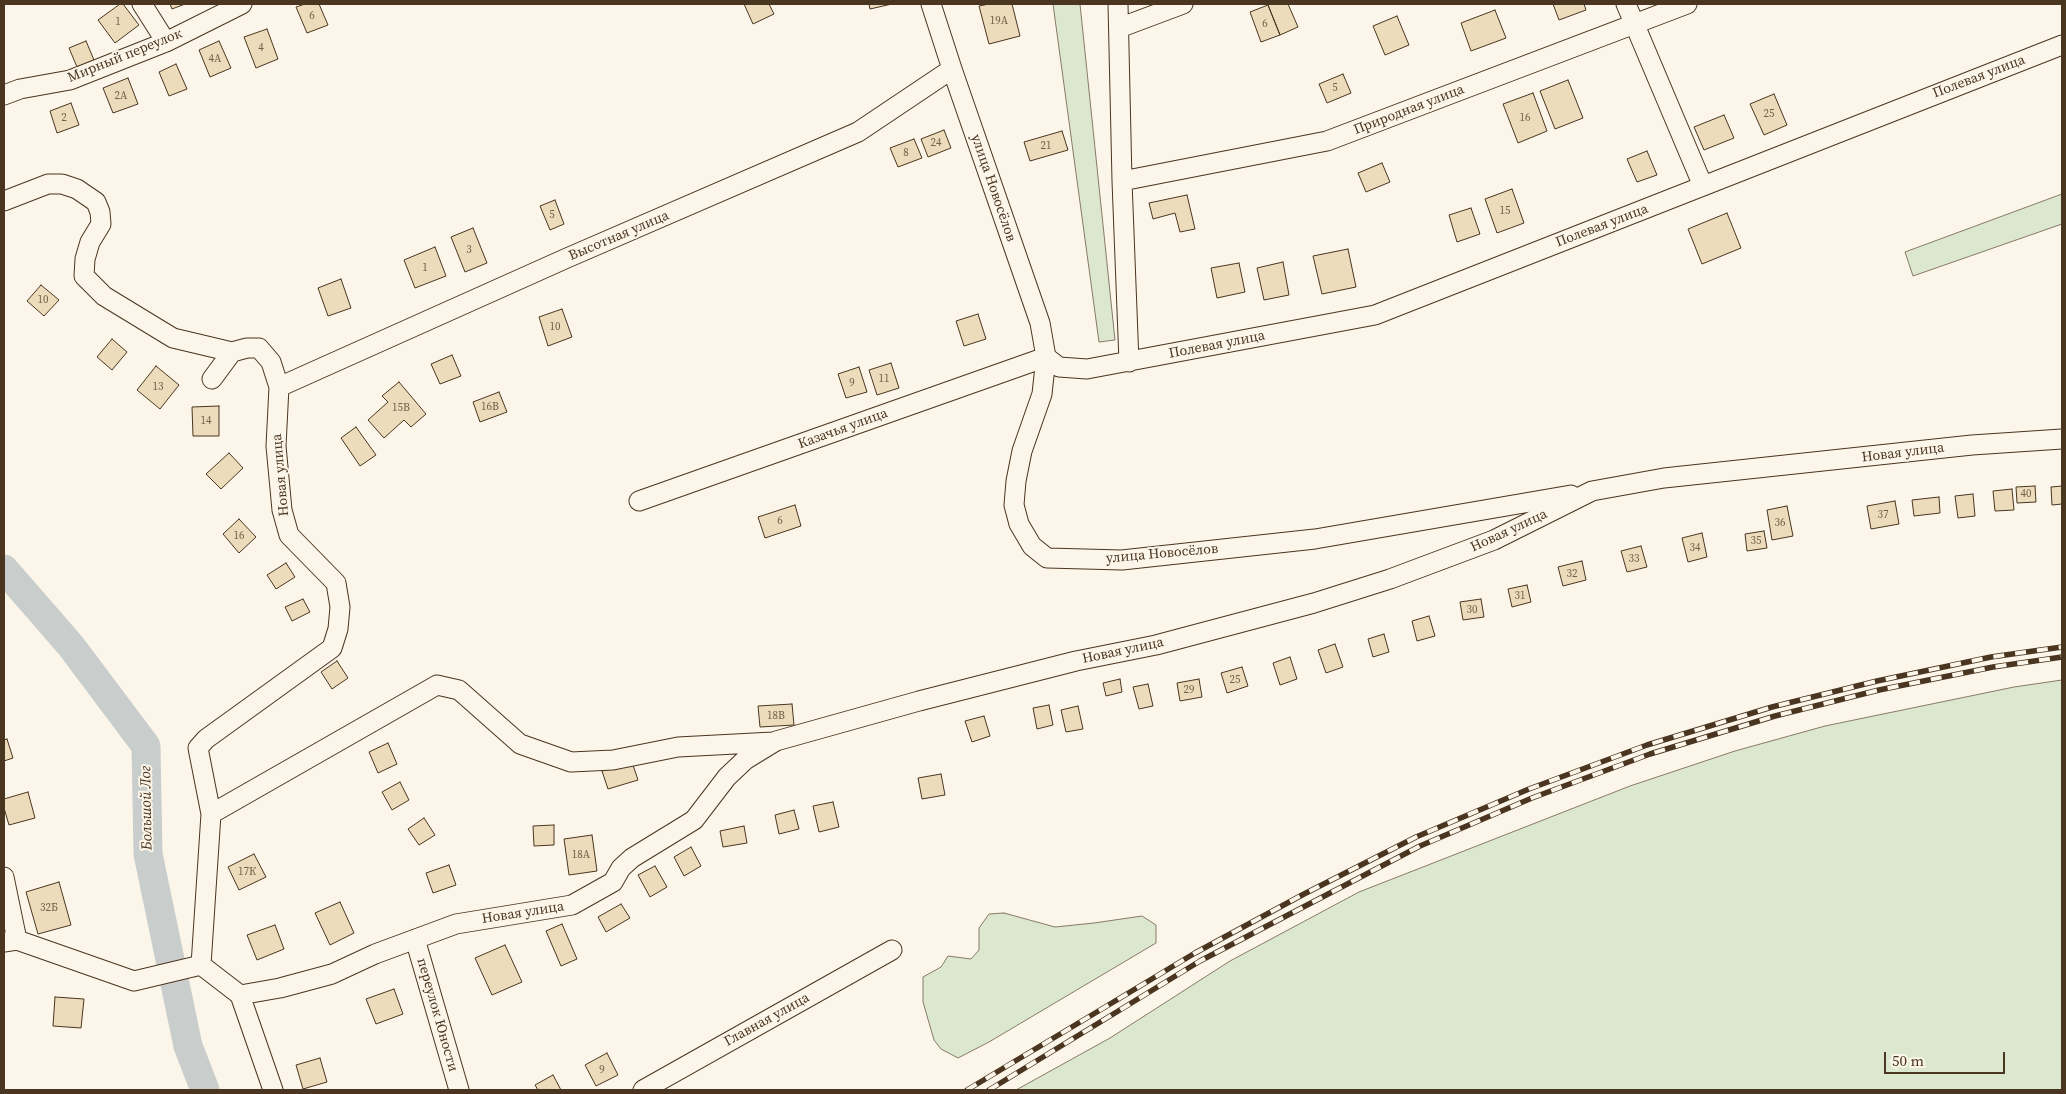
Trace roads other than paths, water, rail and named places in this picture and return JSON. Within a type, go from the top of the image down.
[{"type":"street","points":[[142,4],[166,42]]},
{"type":"street","name":"Мирный переулок","points":[[4,94],[20,89],[70,80],[166,42],[242,4]]},
{"type":"street","name":"улица Новосёлов","points":[[931,4],[1040,323],[1046,357],[1042,394],[1022,451],[1014,504],[1019,524],[1032,546],[1047,558],[1122,560],[1315,539],[1592,491]]},
{"type":"street","points":[[1118,4],[1129,362]]},
{"type":"street","points":[[1119,28],[1183,4]]},
{"type":"street","points":[[1626,4],[1703,186]]},
{"type":"street","name":"Природная улица","points":[[1122,181],[1327,142],[1687,4]]},
{"type":"street","name":"Полевая улица","points":[[1046,357],[1059,367],[1087,369],[1375,315],[2062,45]]},
{"type":"street","name":"Высотная улица","points":[[279,387],[567,258],[858,132],[952,70]]},
{"type":"street","name":"Новая улица","points":[[4,201],[48,184],[62,184],[76,189],[96,202],[100,212],[101,224],[90,242],[85,259],[84,276],[104,296],[173,338],[232,352],[248,348],[259,348],[272,362],[279,387],[276,446],[282,510],[289,535],[336,583],[340,607],[338,628],[332,648],[206,739],[198,748],[211,814],[202,965]]},
{"type":"street","points":[[212,380],[232,352]]},
{"type":"street","name":"Казачья улица","points":[[639,501],[1046,357]]},
{"type":"street","name":"Новая улица","points":[[240,995],[280,988],[332,974],[414,939],[456,924],[572,905],[613,882],[621,868],[632,858],[694,820],[727,776],[745,760],[776,742],[919,701],[1076,661],[1156,645],[1314,603],[1390,579],[1494,540],[1592,491],[1664,478],[1972,445],[2062,439]]},
{"type":"street","points":[[211,814],[437,685],[459,690],[520,744],[571,762],[613,760],[678,747],[776,742]]},
{"type":"street","points":[[4,877],[10,941],[134,981],[202,965],[240,995],[273,1090]]},
{"type":"street","name":"переулок Юности","points":[[414,939],[459,1090]]},
{"type":"street","name":"Главная улица","points":[[643,1090],[892,950]]},
{"type":"waterway","name":"Большой Лог","points":[[4,569],[71,646],[146,746],[148,854],[188,1046],[205,1090]]},
{"type":"railway","points":[[967,1090],[1195,953],[1304,894],[1416,837],[1529,789],[1647,745],[1772,707],[1877,681],[1991,657],[2062,647]]},
{"type":"railway","points":[[989,1090],[1200,961],[1420,846],[1532,798],[1650,754],[1775,716],[1879,690],[1993,667],[2062,657]]}]
